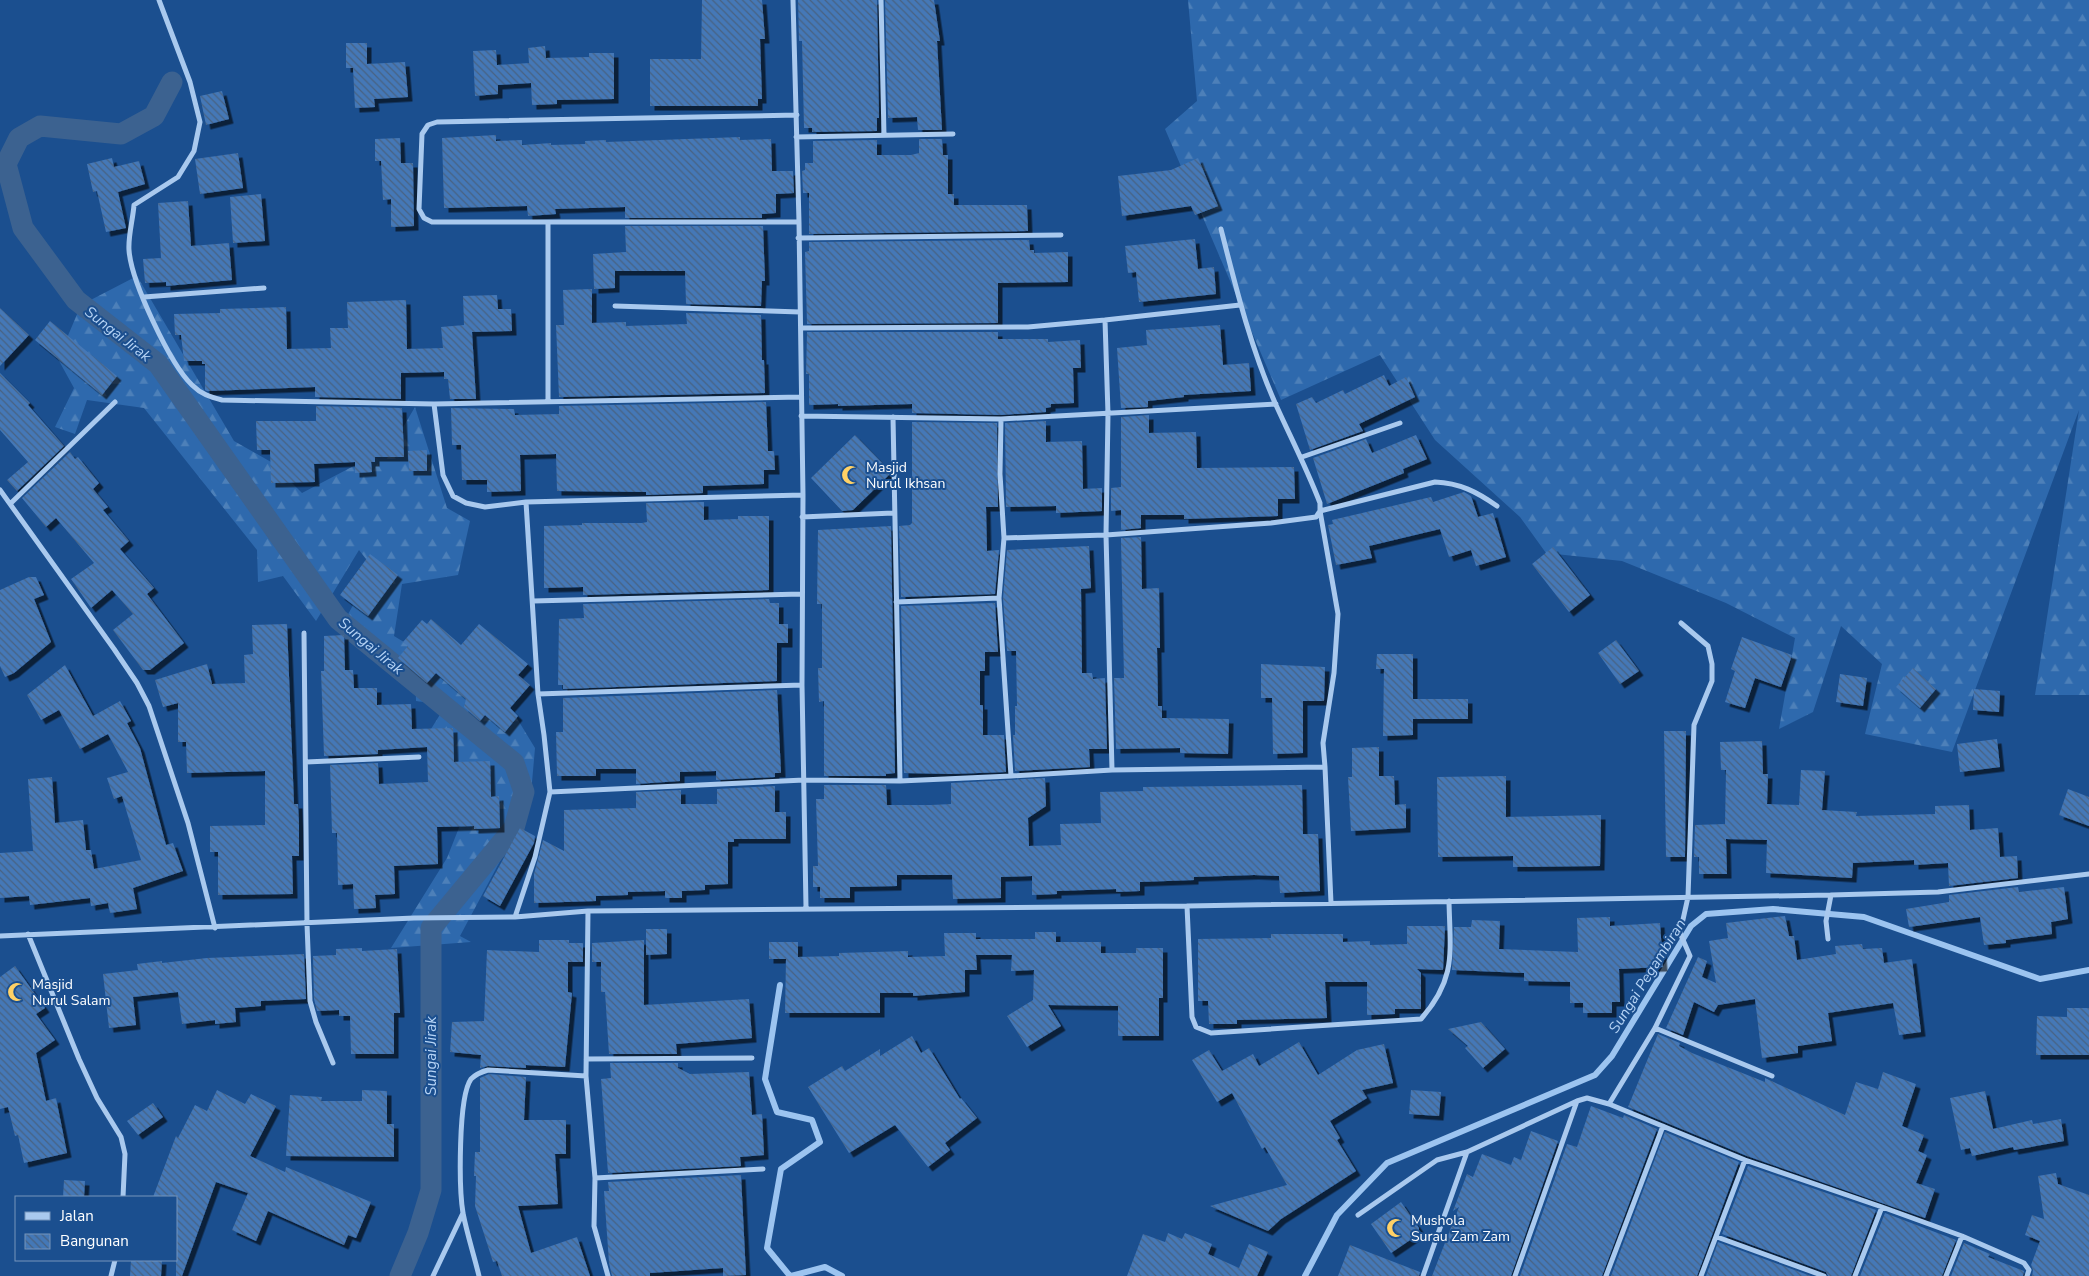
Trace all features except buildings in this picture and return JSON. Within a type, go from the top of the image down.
[{"type":"street","points":[[159,0],[190,82],[200,122],[194,151],[178,177],[134,205],[129,250],[144,297],[159,334],[191,384],[206,396],[222,400],[434,404],[548,400],[801,397]]},
{"type":"street","points":[[793,0],[801,328],[803,495],[802,685],[806,907]]},
{"type":"street","points":[[881,0],[884,135]]},
{"type":"street","points":[[797,115],[437,122],[428,125],[422,134],[419,209],[424,218],[432,222],[799,222]]},
{"type":"street","points":[[796,137],[953,134]]},
{"type":"street","points":[[548,222],[548,400]]},
{"type":"street","points":[[1221,229],[1240,305],[1276,404],[1302,457],[1320,503],[1338,614],[1334,673],[1323,744],[1331,903]]},
{"type":"street","points":[[798,238],[1061,235]]},
{"type":"street","points":[[144,297],[264,288]]},
{"type":"street","points":[[801,328],[1028,327],[1240,305]]},
{"type":"street","points":[[615,306],[800,312]]},
{"type":"street","points":[[1105,320],[1108,414],[1106,535],[1112,770]]},
{"type":"street","points":[[10,504],[115,402]]},
{"type":"street","points":[[434,404],[443,475],[453,496],[466,503],[486,507],[526,502],[803,495]]},
{"type":"street","points":[[801,416],[1002,419],[1276,404]]},
{"type":"street","points":[[893,417],[893,513],[900,781]]},
{"type":"street","points":[[1002,419],[1000,474],[1004,538],[1000,598],[1012,776]]},
{"type":"street","points":[[1302,457],[1400,423]]},
{"type":"street","points":[[1004,538],[1106,535],[1308,520],[1316,517],[1320,511],[1434,482],[1452,482],[1468,488],[1497,506]]},
{"type":"street","points":[[0,490],[114,649],[137,683],[149,706],[188,823],[215,928]]},
{"type":"street","points":[[515,917],[536,857],[550,792],[538,694],[526,502]]},
{"type":"street","points":[[802,517],[893,513]]},
{"type":"street","points":[[533,601],[802,594]]},
{"type":"street","points":[[896,602],[1000,598]]},
{"type":"street","points":[[1609,1104],[1655,1028],[1690,956],[1680,933],[1688,897],[1694,725],[1712,681],[1712,664],[1708,646],[1682,622]]},
{"type":"street","points":[[304,633],[307,924],[310,1001],[316,1022],[333,1063]]},
{"type":"street","points":[[538,694],[802,685]]},
{"type":"street","points":[[306,762],[419,757]]},
{"type":"street","points":[[550,792],[804,780],[900,781],[1112,770],[1325,767]]},
{"type":"street","points":[[0,936],[414,918],[515,917],[588,911],[806,907],[1187,906],[1938,892],[2089,874]]},
{"type":"street","points":[[1828,939],[1826,921],[1831,895]]},
{"type":"street","points":[[1187,906],[1192,1017],[1196,1027],[1211,1033],[1421,1019],[1439,997],[1448,978],[1450,958],[1449,902]]},
{"type":"street","points":[[588,911],[586,1076],[594,1178],[594,1226],[608,1276]]},
{"type":"street","points":[[28,934],[97,1098],[121,1137],[125,1154],[122,1196]]},
{"type":"street","points":[[1655,1028],[1772,1076]]},
{"type":"street","points":[[586,1059],[752,1058]]},
{"type":"street","points":[[479,1276],[463,1212],[460,1179],[463,1114],[471,1080],[478,1073],[488,1070],[586,1076]]},
{"type":"street","points":[[1358,1216],[1437,1160],[1467,1152],[1587,1098],[1609,1104],[1745,1160],[1962,1236],[2024,1263],[2029,1270],[2027,1276]]},
{"type":"street","points":[[1515,1276],[1577,1101]]},
{"type":"street","points":[[1606,1276],[1663,1126]]},
{"type":"street","points":[[1423,1276],[1467,1152]]},
{"type":"street","points":[[1700,1276],[1717,1237],[1745,1160]]},
{"type":"street","points":[[594,1178],[763,1169]]},
{"type":"street","points":[[1855,1276],[1882,1207]]},
{"type":"street","points":[[433,1276],[463,1212]]},
{"type":"street","points":[[1946,1276],[1962,1236]]},
{"type":"street","points":[[1717,1237],[1824,1276]]},
{"type":"street","points":[[111,1276],[115,1261]]},
{"type":"green space","points":[[1188,0],[2089,0],[2089,695],[2035,695],[2079,410],[1952,752],[1865,734],[1882,664],[1841,626],[1813,712],[1779,729],[1795,638],[1726,603],[1622,561],[1546,553],[1520,517],[1435,440],[1380,355],[1281,400],[1165,129],[1197,101]]},
{"type":"green space","points":[[137,276],[234,441],[271,462],[302,493],[392,446],[415,407],[447,508],[470,521],[458,575],[402,584],[394,636],[510,707],[535,748],[530,805],[460,936],[471,942],[391,948],[447,858],[464,815],[435,767],[426,737],[446,705],[416,701],[415,663],[368,657],[345,620],[373,568],[359,550],[316,621],[283,576],[258,582],[257,550],[144,408],[87,400],[75,434],[55,427],[74,388],[58,359],[81,305]]},
{"type":"waterway","name":"Sungai Jirak","points":[[172,82],[154,116],[121,134],[40,126],[19,138],[6,164],[23,228],[76,300],[158,364],[338,619],[514,763],[524,792],[514,828],[431,928],[431,1190],[418,1233],[400,1276]]},
{"type":"waterway","name":"Sungai Pegambiran","points":[[1305,1276],[1337,1215],[1387,1163],[1595,1075],[1612,1056],[1691,926],[1706,914],[1773,909],[1864,917],[2040,979],[2089,970]]},
{"type":"waterway","points":[[780,985],[765,1079],[777,1112],[812,1120],[820,1142],[781,1169],[767,1248],[790,1276]]},
{"type":"waterway","points":[[791,1276],[825,1267],[842,1276]]},
{"type":"place","name":"Masjid Nurul Ikhsan","points":[[851,475]]},
{"type":"place","name":"Masjid Nurul Salam","points":[[17,992]]},
{"type":"place","name":"Mushola Surau Zam Zam","points":[[1396,1228]]}]
